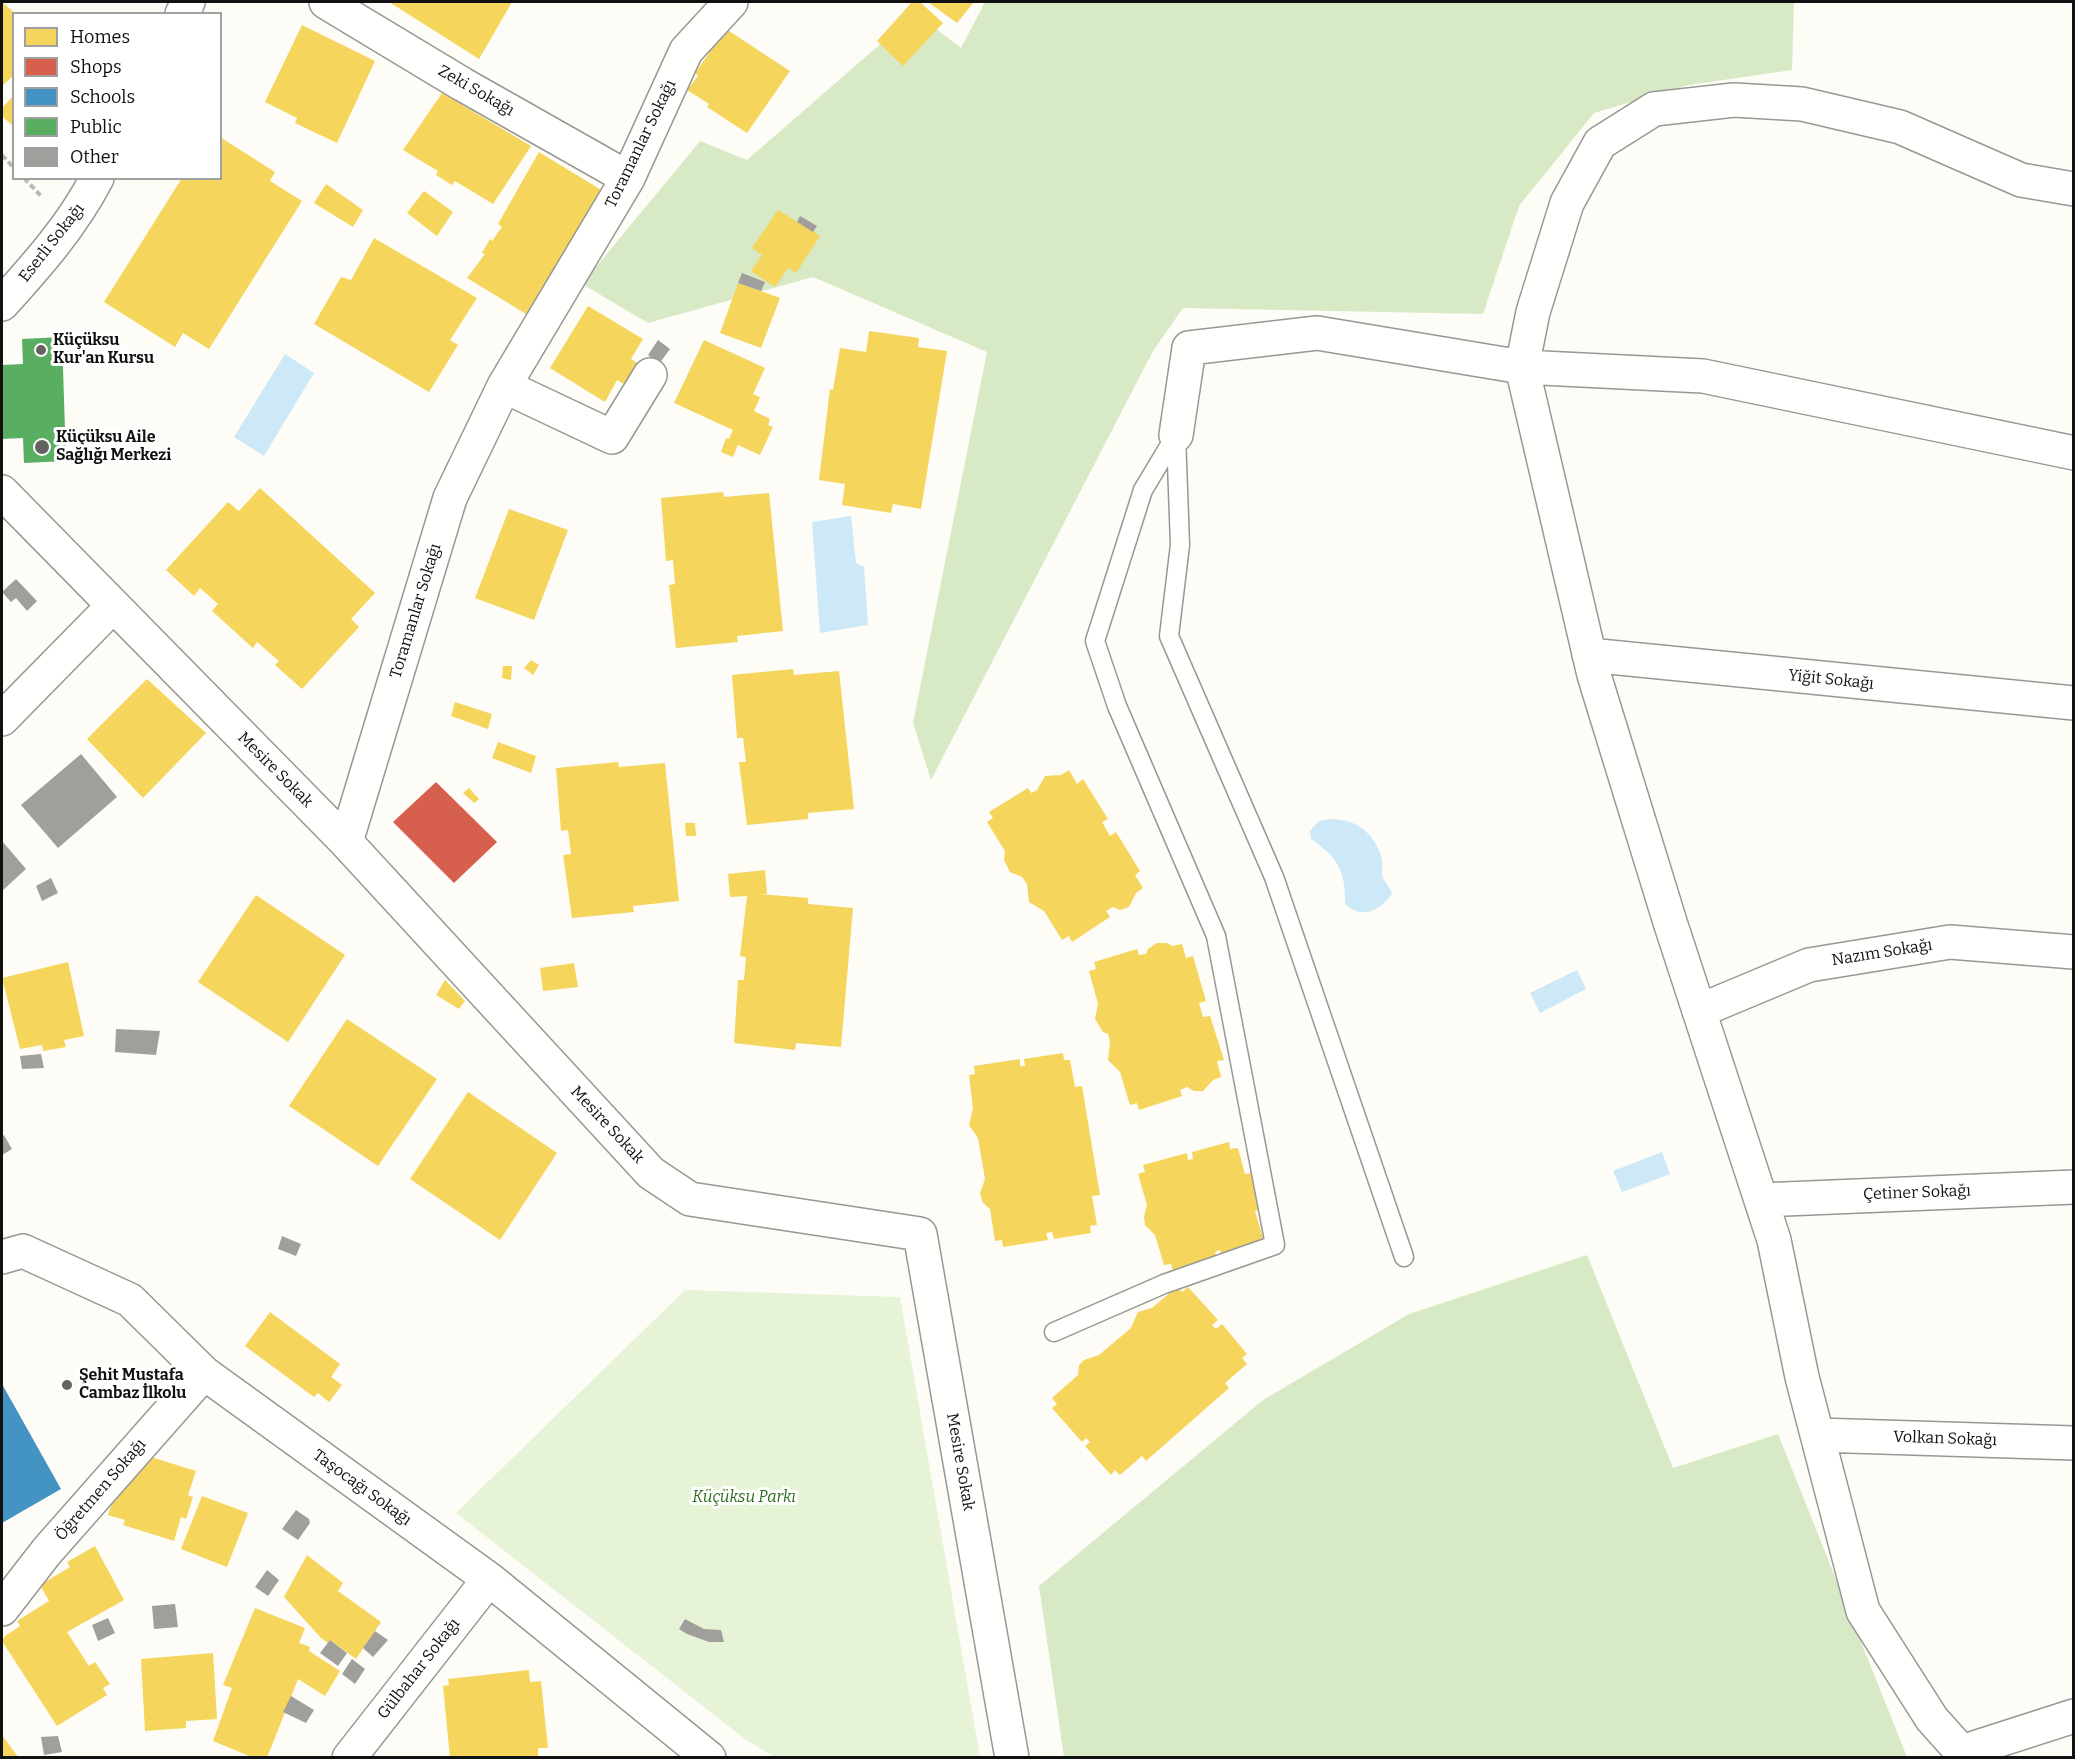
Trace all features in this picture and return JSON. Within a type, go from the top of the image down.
[{"type":"street","name":"Zeki Sokağı","points":[[326,2],[462,84],[628,178]]},
{"type":"street","name":"Toramanlar Sokağı","points":[[346,842],[450,498],[504,386],[628,178],[686,51],[731,2]]},
{"type":"street","points":[[2073,189],[2020,180],[1900,127],[1802,104],[1734,100],[1654,109],[1600,143],[1567,202],[1533,312],[1522,367],[1589,655],[1699,1011],[1774,1240],[1802,1377],[1863,1611],[1932,1719],[1965,1755],[2073,1716]]},
{"type":"street","name":"Eserli Sokağı","points":[[2,304],[45,257],[70,225],[96,180]]},
{"type":"street","points":[[1176,435],[1189,348],[1317,333],[1522,367],[1703,376],[2073,453]]},
{"type":"street","points":[[504,386],[612,437],[650,375]]},
{"type":"street","name":"Mesire Sokak","points":[[2,492],[346,842],[651,1173],[690,1199],[920,1234],[1012,1758]]},
{"type":"street","points":[[2,719],[113,606]]},
{"type":"street","name":"Yiğit Sokağı","points":[[1589,655],[2073,703]]},
{"type":"street","name":"Nazım Sokağı","points":[[1699,1011],[1809,965],[1950,942],[2073,952]]},
{"type":"street","name":"Çetiner Sokağı","points":[[1761,1200],[2073,1187]]},
{"type":"street","name":"Taşocağı Sokağı","points":[[2,1257],[23,1251],[130,1300],[204,1373],[489,1579],[710,1758]]},
{"type":"street","name":"Öğretmen Sokağı","points":[[2,1609],[47,1551],[204,1373]]},
{"type":"street","name":"Volkan Sokağı","points":[[1817,1435],[2073,1443]]},
{"type":"street","name":"Gülbahar Sokağı","points":[[349,1758],[489,1579]]},
{"type":"lane","points":[[1176,435],[1180,545],[1169,636],[1274,877],[1404,1257]]},
{"type":"lane","points":[[1054,1332],[1164,1284],[1275,1245],[1216,936],[1117,706],[1095,641],[1143,490],[1176,435]]},
{"type":"green space","points":[[985,2],[1794,2],[1792,70],[1689,85],[1594,113],[1519,206],[1483,314],[1183,308],[1153,351],[931,780],[913,723],[987,352],[813,277],[648,323],[582,284],[700,141],[747,160],[916,13],[961,48]]},
{"type":"green space","points":[[1587,1255],[1673,1468],[1778,1434],[1907,1757],[1064,1757],[1039,1586],[1263,1400],[1409,1314]]},
{"type":"green space","name":"Küçüksu Parkı","points":[[685,1290],[900,1297],[980,1757],[774,1757],[745,1739],[456,1513]]},
{"type":"water","points":[[285,354],[314,373],[264,456],[234,437]]},
{"type":"water","points":[[851,516],[856,563],[864,567],[868,625],[820,633],[812,522]]},
{"type":"water","points":[[1331,819],[1349,822],[1363,829],[1379,850],[1383,878],[1392,894],[1376,909],[1358,912],[1345,904],[1344,883],[1338,866],[1328,852],[1311,839],[1310,831],[1319,821]]},
{"type":"water","points":[[1577,970],[1586,989],[1540,1013],[1530,993]]},
{"type":"water","points":[[1662,1152],[1670,1174],[1622,1192],[1613,1171]]},
{"type":"building: Homes","points":[[2,2],[14,12],[12,77],[2,86]]},
{"type":"building: Homes","points":[[389,2],[512,2],[479,59]]},
{"type":"building: Homes","points":[[912,2],[920,2],[943,23],[903,66],[877,41]]},
{"type":"building: Homes","points":[[928,2],[974,2],[957,23]]},
{"type":"building: Homes","points":[[302,25],[375,61],[337,143],[295,123],[297,118],[265,102]]},
{"type":"building: Homes","points":[[726,29],[790,71],[747,133],[707,107],[709,104],[687,90],[698,76],[695,73]]},
{"type":"building: Homes","points":[[442,93],[531,146],[493,204],[455,181],[452,185],[436,175],[438,171],[403,150]]},
{"type":"building: Homes","points":[[12,97],[12,125],[2,116],[2,108]]},
{"type":"building: Homes","points":[[222,138],[275,172],[270,181],[302,201],[209,349],[183,333],[175,347],[104,302],[181,180],[222,180]]},
{"type":"building: Homes","points":[[539,152],[603,191],[531,317],[467,278],[485,254],[482,253],[490,239],[492,241],[502,227],[498,224]]},
{"type":"building: Homes","points":[[326,184],[363,210],[353,227],[314,203]]},
{"type":"building: Homes","points":[[424,191],[453,212],[437,236],[407,213]]},
{"type":"building: Homes","points":[[778,210],[820,236],[796,273],[788,268],[775,287],[751,271],[762,255],[752,248]]},
{"type":"building: Homes","points":[[374,238],[477,298],[450,340],[458,345],[429,392],[314,324],[341,277],[351,280]]},
{"type":"building: Homes","points":[[738,283],[780,298],[761,348],[720,333]]},
{"type":"building: Homes","points":[[588,306],[643,339],[631,359],[642,366],[629,387],[617,380],[605,402],[550,368]]},
{"type":"building: Homes","points":[[869,331],[919,338],[918,347],[947,351],[921,509],[893,504],[891,513],[842,505],[845,484],[819,480],[830,389],[833,390],[840,348],[866,352]]},
{"type":"building: Homes","points":[[704,340],[765,368],[753,394],[760,397],[754,411],[770,419],[768,425],[773,427],[760,455],[738,445],[733,457],[721,452],[726,438],[729,439],[733,430],[674,403]]},
{"type":"building: Homes","points":[[260,488],[375,593],[351,619],[359,627],[302,689],[275,665],[279,661],[257,642],[253,648],[212,611],[218,604],[200,588],[194,596],[166,570],[228,502],[239,511]]},
{"type":"building: Homes","points":[[723,492],[724,497],[769,493],[783,631],[737,636],[738,642],[676,648],[669,585],[675,584],[673,560],[666,561],[661,498]]},
{"type":"building: Homes","points":[[509,509],[568,530],[534,620],[475,598]]},
{"type":"building: Homes","points":[[531,660],[539,665],[533,675],[524,668]]},
{"type":"building: Homes","points":[[503,666],[512,666],[511,680],[502,678]]},
{"type":"building: Homes","points":[[793,669],[794,675],[839,671],[854,809],[808,813],[808,819],[747,825],[739,762],[746,762],[743,738],[737,738],[732,675]]},
{"type":"building: Homes","points":[[147,679],[206,733],[143,798],[87,739]]},
{"type":"building: Homes","points":[[455,702],[492,714],[488,729],[451,716]]},
{"type":"building: Homes","points":[[498,742],[536,756],[531,773],[492,758]]},
{"type":"building: Homes","points":[[618,762],[619,767],[665,763],[679,901],[633,906],[634,912],[572,918],[563,855],[571,854],[568,830],[561,831],[556,768]]},
{"type":"building: Homes","points":[[1069,770],[1077,784],[1083,779],[1108,819],[1102,822],[1110,836],[1116,832],[1140,871],[1135,875],[1143,888],[1136,893],[1129,907],[1120,910],[1113,907],[1106,911],[1110,917],[1072,942],[1069,936],[1062,940],[1044,911],[1029,902],[1027,884],[1022,877],[1010,872],[1004,860],[1005,851],[987,822],[993,818],[989,812],[1028,788],[1031,793],[1037,790],[1045,776],[1061,775]]},
{"type":"building: Homes","points":[[469,788],[479,799],[474,803],[463,793]]},
{"type":"building: Homes","points":[[685,823],[695,823],[696,836],[686,836]]},
{"type":"building: Homes","points":[[765,870],[767,894],[760,894],[808,898],[808,904],[853,908],[841,1047],[796,1043],[795,1050],[734,1043],[738,980],[744,980],[746,957],[740,956],[747,896],[730,897],[728,874]]},
{"type":"building: Homes","points":[[256,895],[345,955],[288,1042],[198,982]]},
{"type":"building: Homes","points":[[1157,943],[1167,943],[1172,946],[1182,944],[1186,958],[1193,956],[1206,1001],[1199,1003],[1203,1017],[1210,1016],[1224,1060],[1217,1061],[1221,1077],[1213,1080],[1203,1091],[1194,1091],[1187,1087],[1180,1090],[1182,1096],[1139,1110],[1137,1103],[1130,1105],[1120,1072],[1108,1060],[1110,1042],[1108,1034],[1103,1032],[1095,1019],[1098,1004],[1089,971],[1096,969],[1094,962],[1137,949],[1139,955],[1146,954],[1148,949]]},
{"type":"building: Homes","points":[[68,962],[84,1036],[64,1040],[66,1047],[43,1051],[42,1045],[20,1049],[2,978]]},
{"type":"building: Homes","points":[[574,963],[578,987],[543,991],[540,968]]},
{"type":"building: Homes","points":[[445,980],[465,1001],[459,1009],[436,995]]},
{"type":"building: Homes","points":[[347,1019],[437,1079],[378,1166],[289,1106]]},
{"type":"building: Homes","points":[[1063,1053],[1064,1060],[1070,1060],[1075,1087],[1082,1086],[1100,1195],[1092,1196],[1097,1225],[1090,1226],[1091,1233],[1054,1239],[1052,1232],[1046,1233],[1048,1240],[1003,1247],[1002,1240],[995,1241],[990,1209],[983,1203],[980,1193],[985,1179],[978,1138],[969,1125],[973,1108],[969,1075],[975,1074],[974,1066],[1020,1059],[1020,1066],[1025,1066],[1024,1059]]},
{"type":"building: Homes","points":[[468,1092],[557,1153],[500,1240],[410,1179]]},
{"type":"building: Homes","points":[[1229,1142],[1230,1149],[1238,1148],[1245,1174],[1251,1173],[1262,1208],[1255,1211],[1263,1238],[1257,1240],[1258,1247],[1222,1257],[1220,1250],[1215,1252],[1217,1259],[1173,1271],[1171,1264],[1164,1265],[1155,1235],[1145,1225],[1144,1216],[1147,1205],[1138,1174],[1145,1172],[1143,1165],[1187,1153],[1188,1160],[1193,1159],[1192,1152]]},
{"type":"building: Homes","points":[[1178,1286],[1182,1292],[1188,1287],[1218,1320],[1212,1325],[1216,1329],[1222,1324],[1247,1354],[1242,1358],[1247,1364],[1225,1383],[1229,1388],[1146,1461],[1142,1456],[1120,1475],[1115,1470],[1111,1475],[1085,1446],[1090,1442],[1086,1438],[1082,1442],[1052,1408],[1057,1404],[1052,1398],[1078,1375],[1079,1365],[1084,1360],[1099,1355],[1131,1328],[1138,1312],[1152,1308]]},
{"type":"building: Homes","points":[[270,1312],[340,1364],[331,1377],[342,1385],[329,1402],[318,1393],[314,1397],[245,1346]]},
{"type":"building: Homes","points":[[138,1453],[196,1471],[188,1495],[193,1497],[186,1519],[181,1517],[174,1541],[123,1525],[125,1520],[108,1515],[118,1485],[127,1487]]},
{"type":"building: Homes","points":[[202,1496],[248,1513],[227,1567],[181,1549]]},
{"type":"building: Homes","points":[[95,1546],[124,1600],[67,1632],[89,1666],[95,1662],[110,1684],[103,1688],[107,1695],[57,1726],[2,1641],[5,1636],[20,1626],[17,1621],[49,1601],[40,1585],[70,1567],[67,1562]]},
{"type":"building: Homes","points":[[307,1555],[343,1583],[338,1591],[381,1622],[356,1659],[330,1640],[328,1643],[321,1638],[284,1597]]},
{"type":"building: Homes","points":[[255,1608],[305,1628],[299,1643],[310,1647],[309,1651],[340,1671],[325,1696],[298,1679],[267,1758],[254,1758],[213,1741],[232,1688],[223,1685]]},
{"type":"building: Homes","points":[[213,1653],[217,1719],[186,1721],[186,1728],[145,1731],[141,1659]]},
{"type":"building: Homes","points":[[529,1670],[530,1682],[541,1681],[548,1748],[538,1748],[538,1758],[450,1758],[443,1686],[449,1685],[448,1679]]},
{"type":"building: Homes","points":[[2,1735],[19,1758],[2,1758]]},
{"type":"building: Shops","points":[[436,782],[497,842],[454,883],[393,822]]},
{"type":"building: Schools","points":[[2,1384],[61,1489],[2,1523]]},
{"type":"building: Public","points":[[62,337],[66,461],[24,463],[23,438],[2,439],[2,365],[23,364],[22,339]]},
{"type":"building: Other","points":[[800,216],[817,226],[813,232],[797,222]]},
{"type":"building: Other","points":[[742,273],[765,282],[761,291],[738,283]]},
{"type":"building: Other","points":[[658,340],[670,349],[659,364],[648,355]]},
{"type":"building: Other","points":[[16,579],[37,601],[27,611],[16,598],[11,602],[2,592]]},
{"type":"building: Other","points":[[81,754],[117,797],[58,848],[21,805]]},
{"type":"building: Other","points":[[2,841],[26,869],[2,891]]},
{"type":"building: Other","points":[[51,878],[58,893],[42,901],[36,886]]},
{"type":"building: Other","points":[[116,1029],[160,1031],[156,1055],[115,1052]]},
{"type":"building: Other","points":[[41,1054],[44,1068],[22,1069],[20,1056]]},
{"type":"building: Other","points":[[4,1135],[12,1149],[2,1155],[2,1137]]},
{"type":"building: Other","points":[[282,1236],[301,1244],[296,1256],[278,1249]]},
{"type":"building: Other","points":[[296,1510],[309,1519],[310,1523],[298,1540],[282,1529]]},
{"type":"building: Other","points":[[267,1570],[279,1580],[268,1596],[255,1587]]},
{"type":"building: Other","points":[[175,1604],[178,1627],[154,1629],[152,1606]]},
{"type":"building: Other","points":[[108,1618],[115,1633],[98,1641],[92,1625]]},
{"type":"building: Other","points":[[685,1619],[704,1629],[721,1630],[724,1642],[709,1642],[687,1634],[679,1629]]},
{"type":"building: Other","points":[[375,1631],[388,1640],[373,1657],[363,1648]]},
{"type":"building: Other","points":[[330,1640],[347,1653],[338,1666],[320,1653]]},
{"type":"building: Other","points":[[352,1659],[365,1669],[355,1684],[342,1674]]},
{"type":"building: Other","points":[[291,1696],[314,1710],[306,1723],[283,1712]]},
{"type":"building: Other","points":[[58,1736],[62,1752],[44,1755],[41,1737]]},
{"type":"place","name":"Küçüksu Kur'an Kursu","points":[[41,350]]},
{"type":"place","name":"Küçüksu Aile Sağlığı Merkezi","points":[[42,447]]},
{"type":"place","name":"Şehit Mustafa Cambaz İlkolu","points":[[67,1385]]}]
